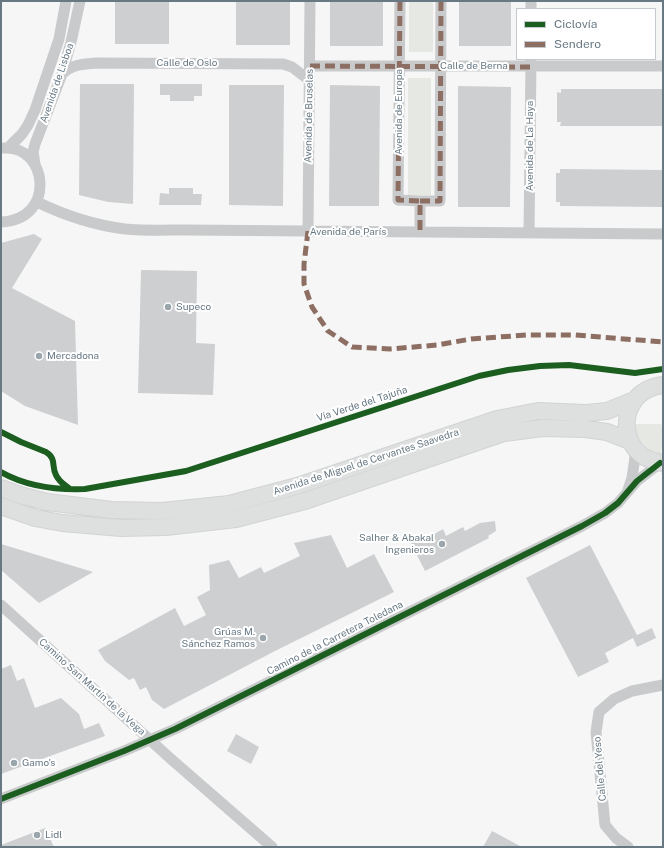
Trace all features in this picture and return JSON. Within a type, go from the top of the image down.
[{"type":"main road","name":"Avenida de Miguel de Cervantes Saavedra","points":[[1,488],[47,502],[112,510],[162,512],[229,504],[297,486],[498,419],[538,411],[586,414],[607,411],[634,400],[644,391],[663,385]]},
{"type":"main road","points":[[633,445],[626,427],[628,413],[634,400]]},
{"type":"main road","name":"Avenida de Miguel de Cervantes Saavedra","points":[[1,506],[35,518],[62,523],[121,528],[166,527],[236,519],[305,501],[504,433],[543,428],[585,429],[607,432],[633,445],[645,458],[662,463]]},
{"type":"street","name":"Avenida de Lisboa","points":[[4,148],[16,141],[25,130],[35,110],[59,39],[66,1]]},
{"type":"street","name":"Avenida de Lisboa","points":[[37,202],[41,189],[40,176],[35,164],[33,152],[62,74],[80,1]]},
{"type":"street","name":"Avenida de Bruselas","points":[[308,231],[310,1]]},
{"type":"street","name":"Avenida de Europa","points":[[400,1],[398,200],[420,201],[440,201],[441,1]]},
{"type":"street","name":"Calle de Oslo","points":[[62,74],[67,69],[78,65],[97,63],[283,64],[292,66],[309,80]]},
{"type":"street","name":"Calle de Berna","points":[[310,66],[441,66],[531,63],[663,66]]},
{"type":"street","name":"Avenida de La Haya","points":[[529,233],[531,63]]},
{"type":"street","points":[[4,148],[18,150],[28,156],[35,164]]},
{"type":"street","points":[[420,201],[420,232]]},
{"type":"street","points":[[1,222],[16,220],[28,213],[37,202]]},
{"type":"street","name":"Avenida de París","points":[[37,202],[61,214],[85,221],[126,229],[663,234]]},
{"type":"street","name":"Camino de la Carretera Toledana","points":[[626,494],[632,478],[633,445]]},
{"type":"street","name":"Camino de la Carretera Toledana","points":[[1,799],[151,740],[175,729],[582,526],[605,513],[618,503],[645,474],[662,463]]},
{"type":"street","name":"Camino San Martín de la Vega","points":[[1,606],[272,847]]},
{"type":"street","name":"Calle del Yeso","points":[[628,847],[616,838],[605,825],[596,732],[599,712],[614,699],[632,691],[663,685]]},
{"type":"shaded area","points":[[409,1],[433,1],[433,52],[409,52]]},
{"type":"shaded area","points":[[408,78],[431,78],[431,195],[408,195]]},
{"type":"shaded area","points":[[634,424],[661,424],[663,432],[661,454],[650,450],[642,444],[637,435]]},
{"type":"building","points":[[115,1],[169,1],[169,44],[115,44]]},
{"type":"building","points":[[236,1],[290,1],[290,45],[236,45]]},
{"type":"building","points":[[330,1],[383,1],[383,46],[330,46]]},
{"type":"building","points":[[459,1],[511,1],[511,46],[459,46]]},
{"type":"building","points":[[80,84],[134,84],[133,204],[108,202],[79,195]]},
{"type":"building","points":[[160,84],[202,84],[202,96],[194,96],[194,101],[170,101],[170,95],[160,95]]},
{"type":"building","points":[[229,85],[284,85],[283,206],[229,205]]},
{"type":"building","points":[[330,85],[380,86],[379,206],[329,206]]},
{"type":"building","points":[[458,86],[511,87],[510,207],[458,207]]},
{"type":"building","points":[[561,89],[663,89],[663,126],[560,126],[561,122],[557,122],[557,92],[561,93]]},
{"type":"building","points":[[560,169],[663,170],[663,207],[560,206],[560,202],[556,202],[556,173],[560,173]]},
{"type":"building","points":[[169,188],[193,188],[193,194],[202,194],[201,205],[159,205],[160,193],[169,194]]},
{"type":"building","name":"Mercadona","points":[[34,234],[42,239],[12,288],[75,321],[78,425],[25,406],[1,391],[1,243]]},
{"type":"building","name":"Supeco","points":[[141,270],[197,271],[196,343],[215,344],[213,395],[138,393]]},
{"type":"building","name":"Salher & Abakal Ingenieros","points":[[495,521],[496,531],[488,536],[489,538],[425,571],[410,541],[424,533],[427,538],[443,529],[446,536],[463,527],[465,531],[480,523]]},
{"type":"building","points":[[331,535],[347,568],[374,554],[394,592],[275,651],[164,709],[152,700],[146,687],[140,690],[134,678],[129,680],[105,661],[98,650],[175,608],[184,626],[206,615],[197,597],[210,590],[209,565],[229,560],[239,578],[261,567],[264,573],[300,556],[294,543]]},
{"type":"building","points":[[1,544],[93,572],[39,603],[1,570]]},
{"type":"building","points":[[590,545],[637,635],[652,628],[656,638],[637,647],[633,638],[605,653],[609,662],[578,677],[526,578]]},
{"type":"building","points":[[11,665],[17,681],[24,678],[35,708],[61,698],[79,714],[84,729],[99,723],[105,736],[1,774],[1,669]]},
{"type":"building","points":[[236,734],[259,747],[251,764],[227,751]]},
{"type":"building","name":"Lidl","points":[[45,828],[54,847],[1,847],[1,845]]},
{"type":"building","points":[[492,831],[522,847],[483,847]]},
{"type":"marked path","points":[[400,1],[398,200],[420,201],[420,232]]},
{"type":"marked path","points":[[420,201],[440,201],[441,1]]},
{"type":"marked path","points":[[310,66],[531,67]]},
{"type":"marked path","points":[[308,231],[304,264],[304,284],[312,307],[328,331],[352,347],[390,349],[437,345],[471,339],[527,335],[575,335],[663,342]]},
{"type":"cycle path","name":"Vía Verde del Tajuña","points":[[1,472],[31,484],[53,488],[85,489],[186,471],[479,376],[508,370],[540,366],[569,365],[635,373],[663,369]]},
{"type":"cycle path","points":[[1,432],[46,452],[52,457],[57,477],[70,489]]},
{"type":"cycle path","points":[[1,799],[124,751],[175,729],[582,526],[605,513],[618,503],[637,481],[660,463]]},
{"type":"place","name":"Supeco","points":[[168,307]]},
{"type":"place","name":"Mercadona","points":[[39,356]]},
{"type":"place","name":"Salher & Abakal Ingenieros","points":[[442,544]]},
{"type":"place","name":"Grúas M. Sánchez Ramos","points":[[263,638]]},
{"type":"place","name":"Gamo's","points":[[14,763]]},
{"type":"place","name":"Lidl","points":[[37,835]]}]
